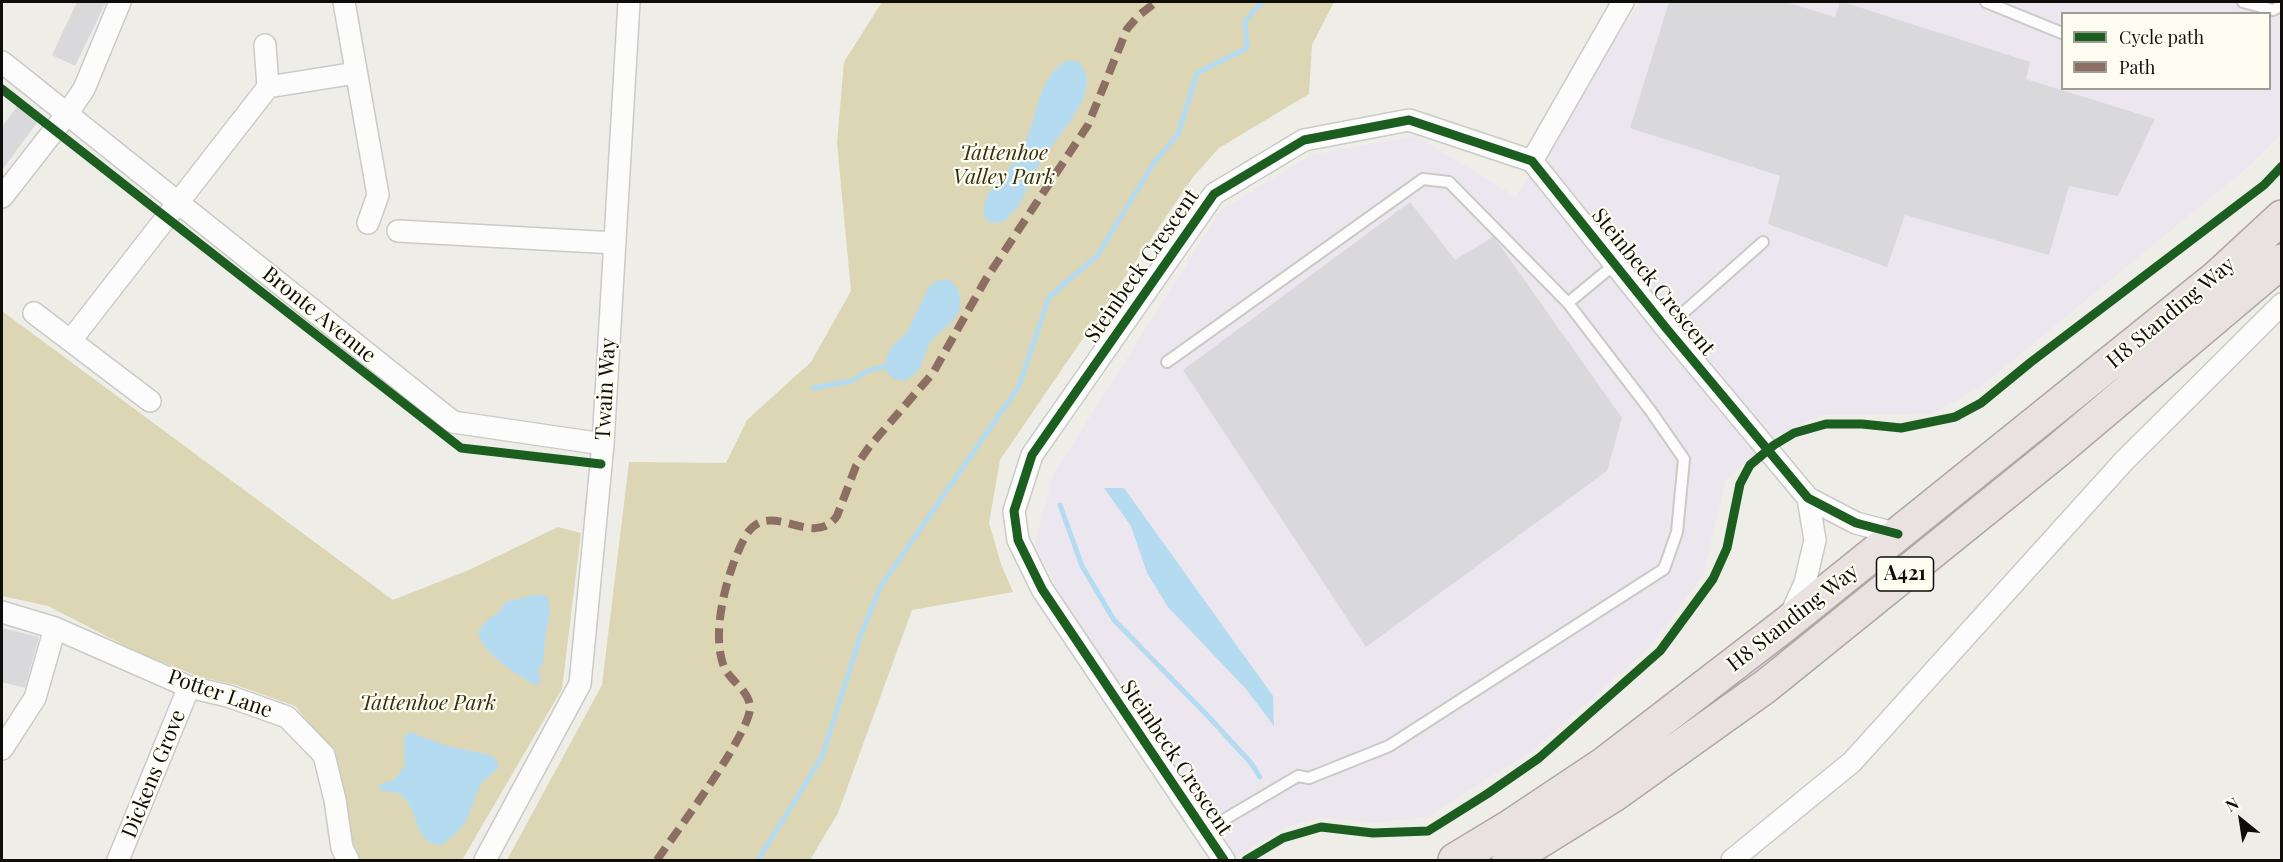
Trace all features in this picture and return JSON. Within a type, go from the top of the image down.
[{"type":"highway","name":"H8 Standing Way","points":[[1455,861],[1604,764],[1786,624],[2217,277],[2282,217]]},
{"type":"highway","name":"H8 Standing Way","points":[[1509,861],[1612,796],[1766,686],[2057,451],[2282,261]]},
{"type":"street","points":[[2,197],[84,89],[120,2]]},
{"type":"street","points":[[344,2],[378,195],[368,223]]},
{"type":"street","name":"Twain Way","points":[[485,861],[580,684],[603,444],[629,2]]},
{"type":"street","points":[[1532,160],[1623,2]]},
{"type":"street","points":[[71,339],[268,87],[265,45]]},
{"type":"street","name":"Bronte Avenue","points":[[2,62],[453,422],[603,444]]},
{"type":"street","points":[[268,87],[356,73]]},
{"type":"street","name":"Steinbeck Crescent","points":[[1224,861],[1042,589],[1018,540],[1014,511],[1032,455],[1214,194],[1304,140],[1409,120],[1532,160],[1666,328],[1808,498],[1856,523],[1898,534]]},
{"type":"street","points":[[398,231],[615,243]]},
{"type":"street","points":[[1732,861],[1852,762],[2124,461],[2282,304]]},
{"type":"street","points":[[34,313],[150,401]]},
{"type":"street","points":[[1786,624],[1805,583],[1815,540],[1808,498]]},
{"type":"street","name":"Potter Lane","points":[[2,612],[55,628],[189,687],[228,696],[287,717],[324,754],[335,800],[342,848],[348,861]]},
{"type":"street","points":[[2,748],[35,698],[55,628]]},
{"type":"street","name":"Dickens Grove","points":[[118,861],[189,687]]},
{"type":"lane","points":[[1986,2],[2061,33]]},
{"type":"lane","points":[[2243,2],[2273,10],[2282,5]]},
{"type":"lane","points":[[1167,362],[1423,179],[1449,182],[1568,303],[1650,410],[1684,459],[1677,532],[1664,569],[1389,746],[1309,778],[1298,776],[1203,832]]},
{"type":"lane","points":[[1666,328],[1763,242]]},
{"type":"lane","points":[[1568,303],[1615,264]]},
{"type":"shaded area","points":[[1640,2],[2281,2],[2281,134],[2248,167],[1979,388],[1930,414],[1820,415],[1775,438],[1726,480],[1703,575],[1650,647],[1533,750],[1427,817],[1373,823],[1321,817],[1283,828],[1233,859],[1060,594],[1035,544],[1053,475],[1221,210],[1311,155],[1416,136],[1516,197]]},
{"type":"green space","name":"Tattenhoe Valley Park","points":[[882,2],[1334,2],[1312,45],[1309,94],[1219,148],[1193,177],[1000,460],[989,523],[1001,564],[1013,592],[912,610],[838,813],[810,860],[507,860],[602,685],[629,462],[726,463],[747,420],[811,362],[851,291],[837,143],[844,62]]},
{"type":"green space","name":"Tattenhoe Park","points":[[2,311],[393,600],[469,570],[558,527],[581,533],[562,689],[462,860],[360,860],[353,843],[344,796],[331,750],[295,706],[236,685],[197,676],[135,651],[48,606],[2,596]]},
{"type":"water","points":[[1067,60],[1079,62],[1086,74],[1087,83],[1081,103],[1040,163],[1017,207],[1003,222],[990,223],[984,217],[988,194],[1022,150],[1047,80]]},
{"type":"water","points":[[947,279],[959,291],[961,304],[956,317],[931,342],[917,372],[906,381],[893,379],[886,371],[886,358],[892,346],[907,332],[929,287],[936,281]]},
{"type":"water","points":[[1104,488],[1124,488],[1273,696],[1274,726],[1246,689],[1168,607],[1147,573],[1131,526]]},
{"type":"water","points":[[533,595],[545,595],[549,601],[550,613],[543,663],[538,670],[541,680],[536,686],[494,657],[487,650],[478,633],[486,621],[499,612],[505,602]]},
{"type":"water","points":[[410,732],[444,745],[493,756],[499,765],[480,787],[461,828],[442,845],[432,843],[420,832],[405,799],[397,793],[381,791],[379,785],[395,779],[405,766],[404,737]]},
{"type":"building","points":[[77,2],[106,2],[75,66],[52,55]]},
{"type":"building","points":[[1669,2],[1786,2],[1835,17],[1840,2],[1843,2],[2030,62],[2026,79],[2155,119],[2118,196],[2069,186],[2049,255],[1905,215],[1887,267],[1768,224],[1780,176],[1630,128]]},
{"type":"building","points":[[18,105],[39,120],[2,170],[2,127]]},
{"type":"building","points":[[1410,202],[1455,260],[1493,237],[1622,418],[1607,471],[1366,647],[1183,370]]},
{"type":"building","points":[[2,628],[39,637],[25,688],[2,682]]},
{"type":"waterway","points":[[758,860],[822,757],[861,634],[881,586],[1019,386],[1049,297],[1097,256],[1155,161],[1178,134],[1197,73],[1247,48],[1245,21],[1262,2]]},
{"type":"waterway","points":[[813,388],[852,381],[867,371],[886,366]]},
{"type":"waterway","points":[[1060,505],[1082,566],[1114,620],[1207,715],[1251,763],[1260,777]]},
{"type":"marked path","points":[[657,860],[726,759],[748,718],[750,706],[746,695],[723,664],[719,634],[727,582],[745,537],[755,525],[766,521],[816,528],[827,525],[837,516],[856,466],[869,447],[933,373],[986,279],[1088,125],[1127,29],[1138,16],[1156,2]]},
{"type":"cycle path","points":[[2,89],[461,448],[601,464]]},
{"type":"cycle path","points":[[1224,860],[1042,589],[1018,540],[1014,511],[1032,455],[1214,194],[1304,140],[1409,120],[1532,161],[1666,328],[1808,498],[1856,523],[1898,534]]},
{"type":"cycle path","points":[[1246,860],[1283,838],[1321,827],[1373,833],[1428,831],[1487,794],[1539,758],[1660,651],[1713,579],[1727,548],[1740,484],[1750,465],[1774,445],[1794,433],[1826,424],[1862,424],[1901,428],[1955,417],[1981,403],[2031,362],[2264,185],[2282,166]]}]
